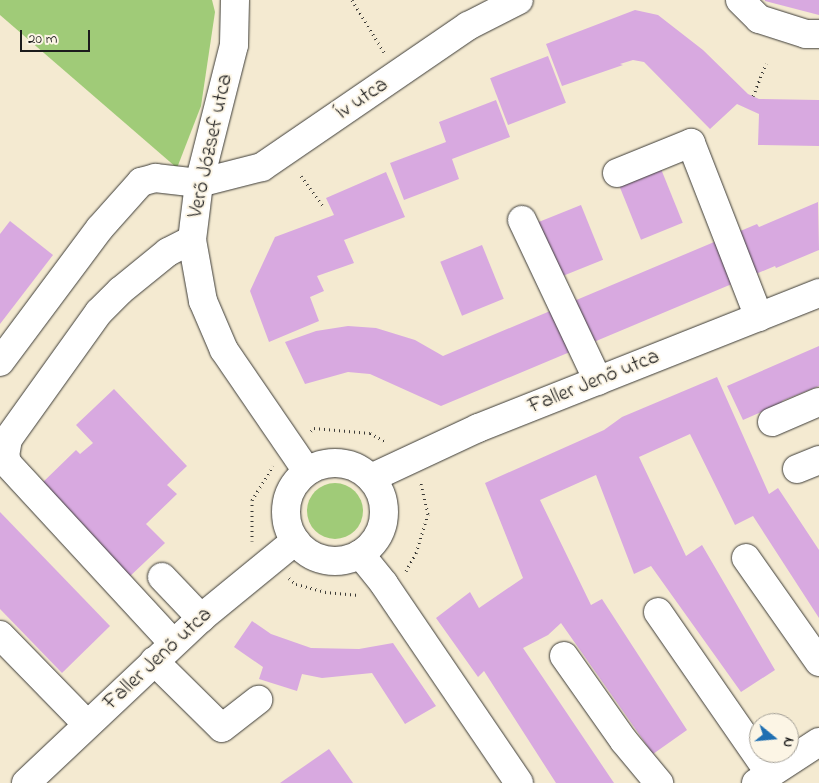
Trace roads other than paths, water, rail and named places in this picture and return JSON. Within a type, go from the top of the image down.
[{"type":"street","name":"Verő József utca","points":[[235,0],[234,45],[200,184],[192,240],[202,301],[224,350],[307,471]]},
{"type":"street","name":"Ív utca","points":[[200,184],[262,167],[468,26],[518,0]]},
{"type":"street","points":[[740,0],[759,19],[806,34],[819,34]]},
{"type":"street","points":[[617,173],[691,143],[759,317]]},
{"type":"street","points":[[0,362],[127,194],[141,182],[154,178],[200,184]]},
{"type":"street","points":[[522,220],[598,381]]},
{"type":"street","points":[[192,240],[168,252],[99,312],[8,439],[5,456],[8,464],[164,652],[222,728],[258,700]]},
{"type":"street","name":"Faller Jenő utca","points":[[371,478],[478,428],[819,293]]},
{"type":"street","points":[[772,422],[819,402]]},
{"type":"street","points":[[340,463],[360,469],[371,478],[384,505],[384,519],[371,545],[360,554],[332,561],[305,552],[295,541],[288,527],[287,504],[295,482],[307,471],[319,465],[340,463]]},
{"type":"street","name":"Faller Jenő utca","points":[[34,780],[87,724],[201,618],[295,541]]},
{"type":"street","points":[[360,554],[384,584],[519,783]]},
{"type":"street","points":[[746,558],[819,662]]},
{"type":"street","points":[[162,577],[201,618]]},
{"type":"street","points":[[658,612],[763,778],[819,742]]},
{"type":"street","points":[[0,635],[87,724]]},
{"type":"street","points":[[564,656],[624,741],[658,783]]}]
